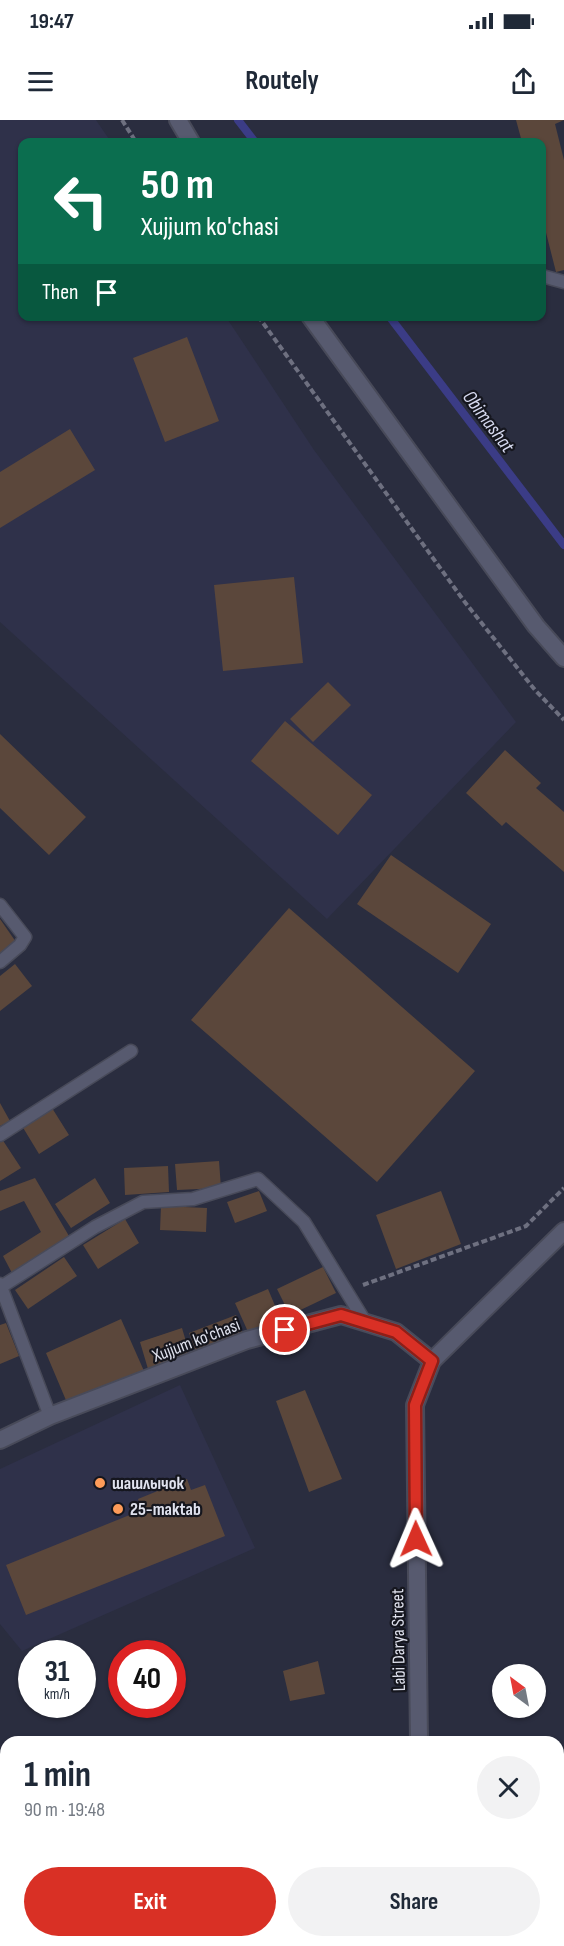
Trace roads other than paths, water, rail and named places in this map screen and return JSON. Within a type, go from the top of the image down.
[{"type":"street","points":[[178,120],[189,138]]},
{"type":"street","points":[[313,321],[536,626],[564,658]]},
{"type":"street","points":[[432,1361],[564,1231]]},
{"type":"street","name":"Xujjum ko'chasi","points":[[0,1440],[50,1416],[247,1340],[341,1315],[364,1320],[396,1332],[432,1361]]},
{"type":"street","name":"Labi Darya Street","points":[[419,1736],[415,1405],[432,1361]]},
{"type":"lane","points":[[546,277],[564,282]]},
{"type":"lane","points":[[0,905],[25,937],[20,945],[0,962]]},
{"type":"lane","points":[[0,1135],[131,1051]]},
{"type":"lane","points":[[50,1416],[0,1286],[95,1227],[143,1202],[193,1199],[258,1179],[304,1222],[364,1320]]},
{"type":"waterway","name":"Obimashat","points":[[238,120],[252,138]]},
{"type":"waterway","name":"Obimashat","points":[[393,321],[564,545]]},
{"type":"place","name":"шашлычок","points":[[100,1483]]},
{"type":"place","name":"25-maktab","points":[[118,1509]]}]
